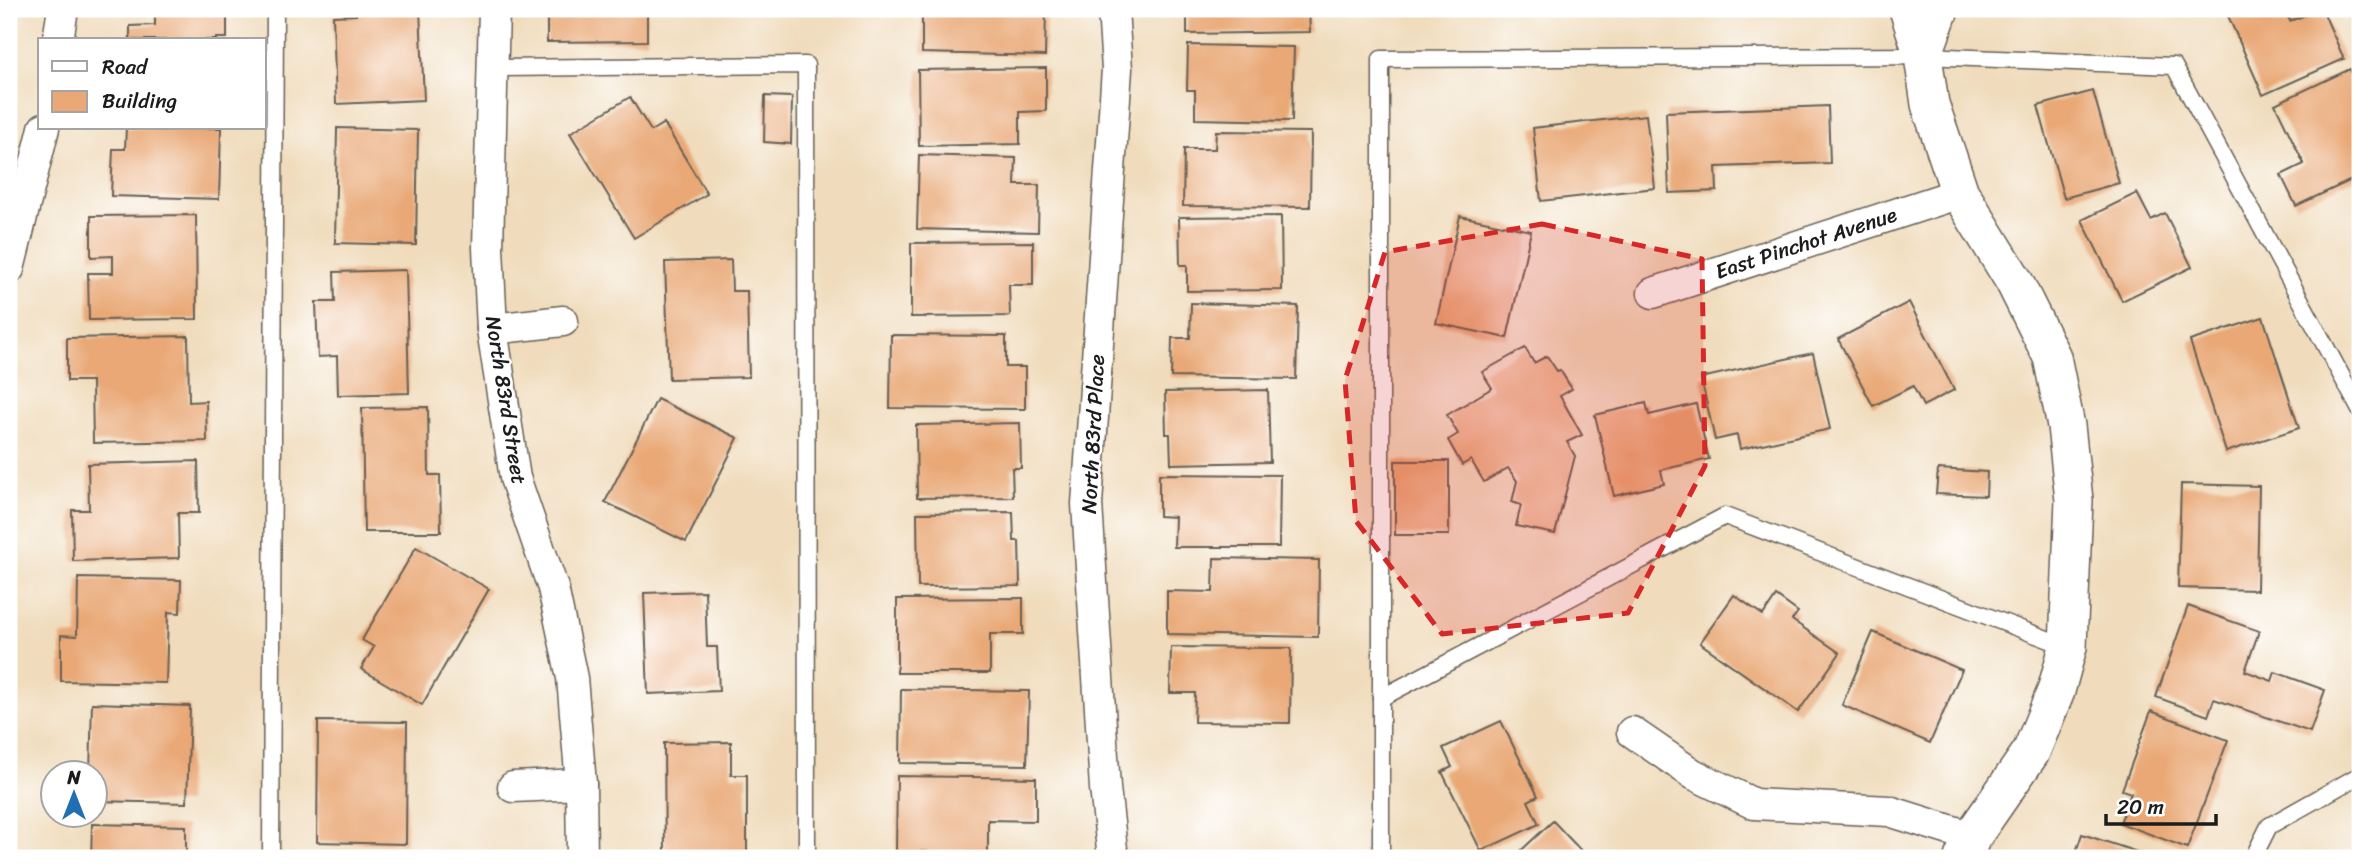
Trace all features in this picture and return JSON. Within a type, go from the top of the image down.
[{"type":"street","points":[[58,38],[63,9]]},
{"type":"street","name":"North 83rd Street","points":[[494,9],[488,248],[492,329],[515,478],[553,588],[572,678],[581,784],[582,858]]},
{"type":"street","name":"North 83rd Place","points":[[1113,9],[1117,69],[1087,504],[1105,788],[1113,858]]},
{"type":"street","points":[[1632,732],[1693,774],[1754,804],[1889,811],[1968,848],[2031,752],[2056,691],[2068,647],[2074,500],[2066,426],[2052,357],[2014,281],[1960,193],[1930,104],[1923,56],[1908,9]]},
{"type":"street","points":[[1923,56],[1940,9]]},
{"type":"street","points":[[9,269],[44,130]]},
{"type":"street","name":"East Pinchot Avenue","points":[[1653,293],[1960,193]]},
{"type":"street","points":[[492,329],[563,321]]},
{"type":"street","points":[[513,787],[581,784]]},
{"type":"lane","points":[[271,858],[275,9]]},
{"type":"lane","points":[[1381,858],[1381,59],[1923,56],[2174,66],[2360,410]]},
{"type":"lane","points":[[492,68],[806,65],[807,858]]},
{"type":"lane","points":[[1381,698],[1725,516],[2068,647]]},
{"type":"lane","points":[[2253,858],[2269,826],[2360,775]]},
{"type":"highlighted area","points":[[1542,224],[1702,259],[1705,466],[1628,613],[1442,634],[1356,521],[1345,380],[1385,252]]},
{"type":"building","points":[[155,9],[227,9],[227,38],[130,38],[130,26],[155,25]]},
{"type":"building","points":[[356,9],[420,9],[424,100],[336,104],[333,16],[356,15]]},
{"type":"building","points":[[547,9],[647,9],[647,41],[547,42]]},
{"type":"building","points":[[922,9],[1046,10],[1045,56],[922,53]]},
{"type":"building","points":[[1187,9],[1309,9],[1310,32],[1187,34]]},
{"type":"building","points":[[2225,9],[2284,9],[2290,21],[2322,9],[2344,59],[2263,95]]},
{"type":"building","points":[[1188,45],[1294,47],[1292,121],[1195,119],[1195,90],[1187,90]]},
{"type":"building","points":[[1046,68],[1046,111],[1020,112],[1020,144],[919,146],[918,70]]},
{"type":"building","points":[[2350,69],[2360,92],[2360,176],[2296,206],[2281,175],[2304,164],[2275,104]]},
{"type":"building","points":[[2093,91],[2119,183],[2064,198],[2038,106]]},
{"type":"building","points":[[765,96],[792,97],[791,144],[764,142]]},
{"type":"building","points":[[630,97],[651,131],[664,123],[707,194],[634,238],[570,133]]},
{"type":"building","points":[[1828,106],[1830,163],[1716,167],[1717,191],[1669,193],[1666,112]]},
{"type":"building","points":[[1646,115],[1655,188],[1541,201],[1533,128]]},
{"type":"building","points":[[337,128],[418,130],[416,245],[335,243]]},
{"type":"building","points":[[126,130],[221,130],[219,199],[111,196],[113,149],[125,149]]},
{"type":"building","points":[[1216,131],[1311,132],[1310,207],[1183,206],[1184,149],[1215,149]]},
{"type":"building","points":[[919,155],[1016,158],[1015,185],[1039,185],[1038,232],[917,229]]},
{"type":"building","points":[[2137,193],[2151,220],[2165,213],[2192,267],[2122,301],[2082,220]]},
{"type":"building","points":[[196,215],[197,319],[89,320],[88,273],[113,273],[113,256],[91,257],[91,216]]},
{"type":"building","points":[[1281,216],[1282,290],[1187,291],[1187,265],[1180,265],[1179,217]]},
{"type":"building","points":[[1460,216],[1531,231],[1507,338],[1436,323]]},
{"type":"building","points":[[1033,242],[1033,285],[1009,285],[1010,316],[911,317],[911,243]]},
{"type":"building","points":[[731,260],[732,291],[747,291],[749,377],[669,379],[665,262]]},
{"type":"building","points":[[406,270],[409,393],[338,395],[337,356],[318,357],[316,302],[335,302],[334,272]]},
{"type":"building","points":[[1909,302],[1954,390],[1923,406],[1913,386],[1873,406],[1838,339]]},
{"type":"building","points":[[1191,303],[1298,306],[1296,379],[1171,377],[1172,338],[1190,338]]},
{"type":"building","points":[[2263,317],[2299,428],[2226,452],[2190,341]]},
{"type":"building","points":[[891,335],[1006,336],[1006,367],[1025,367],[1025,409],[890,408]]},
{"type":"building","points":[[188,336],[189,402],[206,401],[207,441],[93,443],[92,381],[67,381],[67,338]]},
{"type":"building","points":[[1525,348],[1534,363],[1547,356],[1557,371],[1560,370],[1572,389],[1560,396],[1582,435],[1567,442],[1575,456],[1555,534],[1516,526],[1521,505],[1512,502],[1517,481],[1508,468],[1484,482],[1471,460],[1462,465],[1448,440],[1458,434],[1447,415],[1492,388],[1482,372]]},
{"type":"building","points":[[1813,353],[1830,429],[1740,449],[1737,435],[1715,440],[1701,378]]},
{"type":"building","points":[[1268,390],[1270,462],[1171,464],[1170,434],[1166,434],[1165,392]]},
{"type":"building","points":[[657,399],[738,438],[686,542],[605,502]]},
{"type":"building","points":[[1646,403],[1649,415],[1696,404],[1709,459],[1661,470],[1664,484],[1614,496],[1595,415]]},
{"type":"building","points":[[428,407],[429,475],[440,475],[441,532],[364,532],[362,408]]},
{"type":"building","points":[[1020,423],[1021,468],[1012,468],[1013,497],[917,498],[916,425]]},
{"type":"building","points":[[198,461],[199,513],[178,513],[179,558],[73,561],[72,510],[89,510],[88,464]]},
{"type":"building","points":[[1395,461],[1449,461],[1449,535],[1395,535]]},
{"type":"building","points":[[1938,469],[1987,472],[1986,496],[1936,494]]},
{"type":"building","points":[[1159,474],[1280,475],[1279,547],[1174,547],[1175,517],[1159,516]]},
{"type":"building","points":[[2181,484],[2259,486],[2257,590],[2178,588]]},
{"type":"building","points":[[1013,512],[1014,541],[1019,541],[1020,586],[918,587],[917,513]]},
{"type":"building","points":[[416,547],[489,589],[422,705],[361,669],[374,647],[362,640]]},
{"type":"building","points":[[1214,558],[1319,560],[1318,637],[1167,634],[1167,591],[1213,592]]},
{"type":"building","points":[[78,578],[181,580],[180,613],[168,612],[166,683],[61,681],[61,635],[77,636]]},
{"type":"building","points":[[705,591],[707,647],[717,647],[719,691],[648,694],[644,593]]},
{"type":"building","points":[[1734,595],[1763,615],[1776,596],[1798,612],[1792,620],[1840,653],[1798,712],[1700,643]]},
{"type":"building","points":[[1023,598],[1023,634],[990,634],[990,673],[897,673],[897,599]]},
{"type":"building","points":[[2188,606],[2259,631],[2245,671],[2272,681],[2275,672],[2325,690],[2310,732],[2214,699],[2208,716],[2156,697]]},
{"type":"building","points":[[1873,632],[1962,670],[1930,743],[1842,705]]},
{"type":"building","points":[[1171,647],[1291,648],[1290,723],[1194,722],[1195,693],[1170,693]]},
{"type":"building","points":[[901,689],[1029,691],[1027,765],[900,763]]},
{"type":"building","points":[[92,703],[190,706],[187,803],[108,801],[108,758],[90,758]]},
{"type":"building","points":[[2151,711],[2228,740],[2187,848],[2120,823],[2131,793],[2122,790]]},
{"type":"building","points":[[318,721],[407,722],[406,844],[317,842]]},
{"type":"building","points":[[1501,721],[1538,796],[1528,801],[1539,824],[1481,851],[1442,772],[1452,767],[1443,748]]},
{"type":"building","points":[[731,742],[731,775],[747,775],[747,858],[665,858],[664,743]]},
{"type":"building","points":[[897,776],[1036,778],[1036,821],[988,820],[988,853],[896,851]]},
{"type":"building","points":[[1553,821],[1588,858],[1513,858]]},
{"type":"building","points":[[108,824],[186,826],[186,858],[91,858],[92,828],[108,828]]},
{"type":"building","points":[[2082,834],[2150,856],[2074,858]]}]
